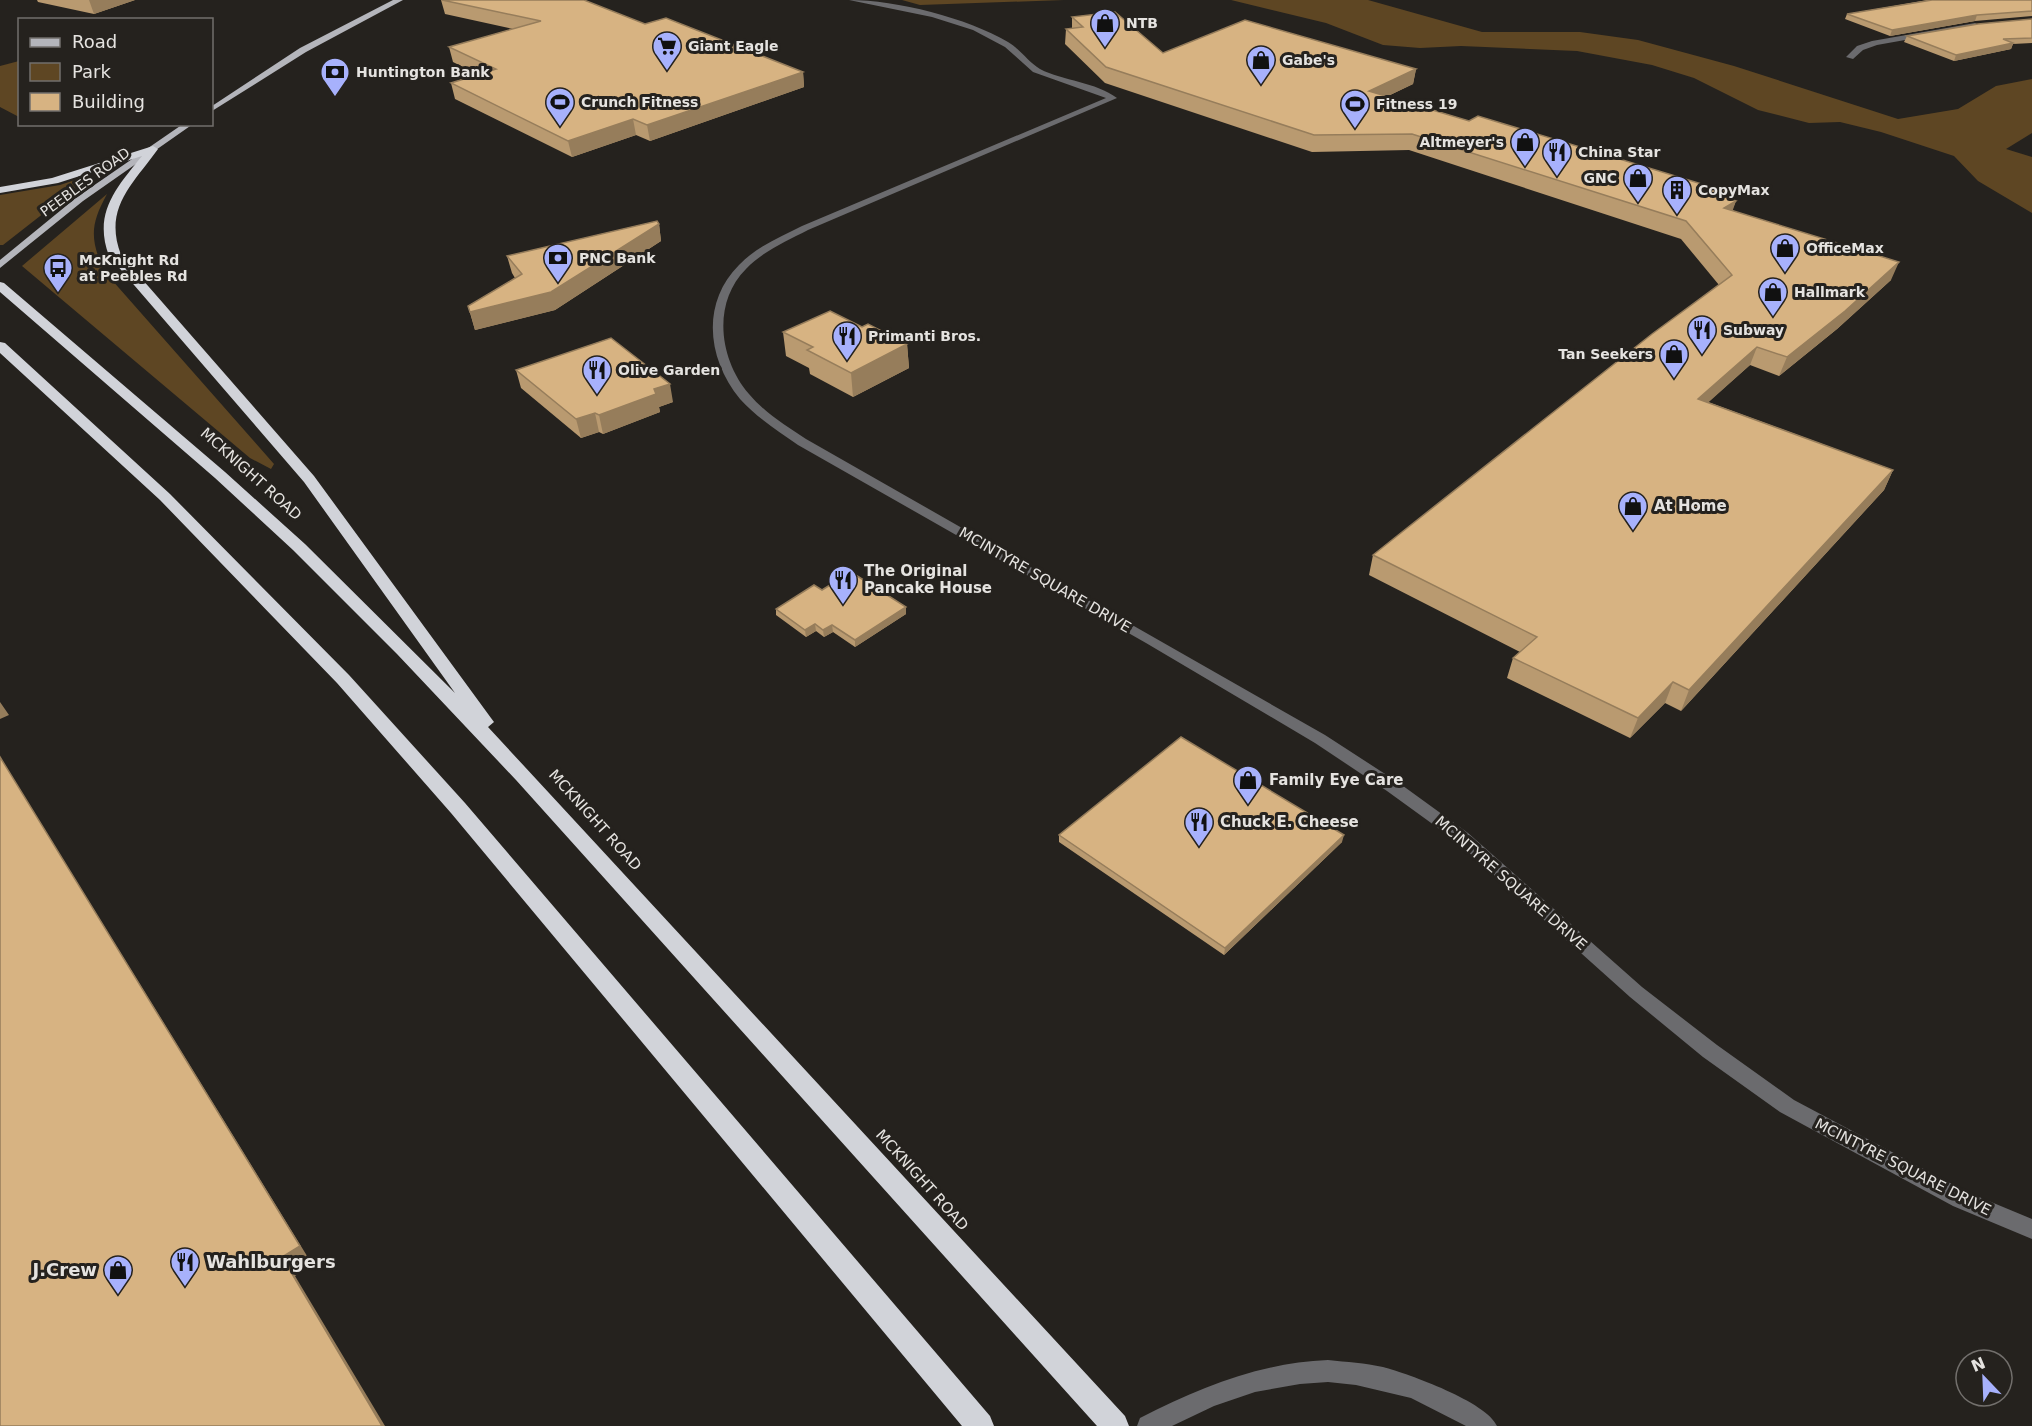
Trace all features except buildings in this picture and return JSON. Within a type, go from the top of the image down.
[{"type":"highway","points":[[0,190],[54,181],[153,149]]},
{"type":"highway","points":[[153,149],[123,186],[112,207],[106,228],[115,256],[309,479],[523,775]]},
{"type":"highway","name":"MCKNIGHT ROAD","points":[[0,286],[177,437],[299,548],[403,650],[523,775],[1115,1426]]},
{"type":"highway","points":[[2,351],[165,497],[343,679],[458,808],[980,1426]]},
{"type":"main road","points":[[213,108],[303,50],[399,0]]},
{"type":"main road","name":"PEEBLES ROAD","points":[[0,265],[80,199],[186,126]]},
{"type":"street","name":"MCINTYRE SQUARE DRIVE","points":[[853,0],[933,15],[976,28],[1008,45],[1036,70],[1113,98],[805,228],[758,254],[730,282],[719,309],[717,322],[721,358],[727,372],[744,396],[769,420],[802,442],[1239,690],[1393,786],[1461,837],[1636,992],[1787,1106],[1960,1199],[2032,1229]]},
{"type":"street","points":[[1850,57],[1860,48],[1875,43],[1984,24]]},
{"type":"street","points":[[1148,1426],[1218,1393],[1271,1377],[1319,1371],[1371,1374],[1419,1389],[1462,1409],[1486,1426]]},
{"type":"green space","points":[[902,0],[1064,0],[920,5]]},
{"type":"green space","points":[[1231,0],[1368,0],[1482,32],[1580,32],[1638,40],[1734,66],[1898,119],[1958,109],[1996,86],[2032,79],[2032,133],[2006,149],[2032,157],[2032,213],[1978,181],[1954,156],[1881,132],[1840,122],[1809,123],[1758,110],[1694,78],[1652,65],[1577,51],[1461,46],[1420,48],[1383,45],[1326,23]]},
{"type":"green space","points":[[18,62],[18,116],[0,107],[0,66]]},
{"type":"green space","points":[[90,177],[3,245],[0,245],[0,195],[60,185]]},
{"type":"green space","points":[[107,194],[97,215],[94,232],[96,250],[104,271],[274,464],[271,469],[250,458],[22,266]]},
{"type":"place","name":"NTB","points":[[1105,48]]},
{"type":"place","name":"Giant Eagle","points":[[667,72]]},
{"type":"place","name":"Gabe's","points":[[1261,86]]},
{"type":"place","name":"Huntington Bank","points":[[335,98]]},
{"type":"place","name":"Crunch Fitness","points":[[560,128]]},
{"type":"place","name":"Fitness 19","points":[[1355,130]]},
{"type":"place","name":"Altmeyer's","points":[[1525,168]]},
{"type":"place","name":"China Star","points":[[1557,178]]},
{"type":"place","name":"GNC","points":[[1638,204]]},
{"type":"place","name":"CopyMax","points":[[1677,216]]},
{"type":"place","name":"OfficeMax","points":[[1785,274]]},
{"type":"place","name":"PNC Bank","points":[[558,284]]},
{"type":"place","name":"McKnight Rd at Peebles Rd","points":[[58,294]]},
{"type":"place","name":"Hallmark","points":[[1773,318]]},
{"type":"place","name":"Subway","points":[[1702,356]]},
{"type":"place","name":"Primanti Bros.","points":[[847,362]]},
{"type":"place","name":"Tan Seekers","points":[[1674,380]]},
{"type":"place","name":"Olive Garden","points":[[597,396]]},
{"type":"place","name":"At Home","points":[[1633,532]]},
{"type":"place","name":"The Original Pancake House","points":[[843,606]]},
{"type":"place","name":"Family Eye Care","points":[[1248,806]]},
{"type":"place","name":"Chuck E. Cheese","points":[[1199,848]]},
{"type":"place","name":"Wahlburgers","points":[[185,1288]]},
{"type":"place","name":"J.Crew","points":[[118,1296]]}]
